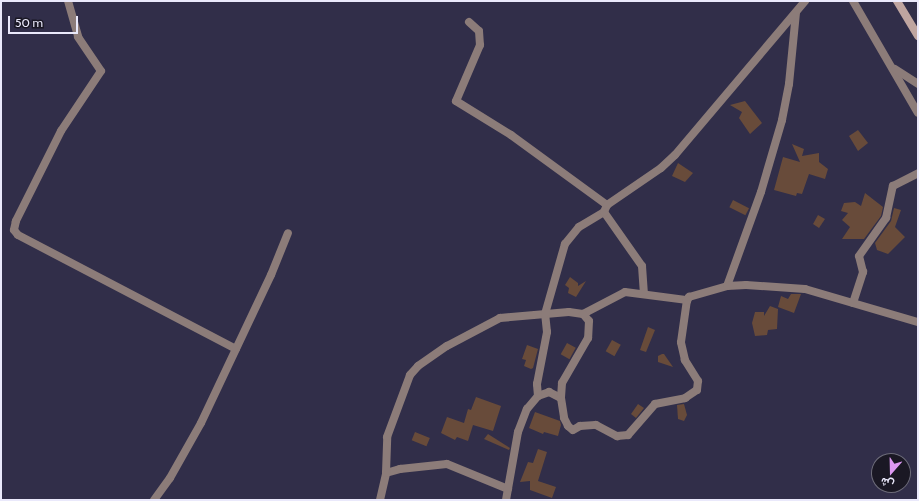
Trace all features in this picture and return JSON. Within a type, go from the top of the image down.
[{"type":"street","points":[[68,1],[78,37],[101,71],[61,131],[16,221],[14,230],[18,235],[236,349]]},
{"type":"street","points":[[538,396],[537,384],[547,332],[544,314],[565,244],[579,227],[661,168],[805,1]]},
{"type":"street","points":[[853,1],[894,68],[918,113]]},
{"type":"street","points":[[897,1],[918,36]]},
{"type":"street","points":[[727,286],[761,192],[782,120],[789,84],[796,12]]},
{"type":"street","points":[[470,22],[479,31],[480,45],[456,101],[511,135],[605,209],[642,266],[644,294]]},
{"type":"street","points":[[894,68],[918,84]]},
{"type":"street","points":[[853,303],[863,272],[859,256],[886,218],[893,186],[918,173]]},
{"type":"street","points":[[154,500],[170,478],[201,423],[288,233]]},
{"type":"street","points":[[583,314],[589,321],[588,338],[562,383],[562,411],[570,428],[573,430],[580,426],[596,425],[621,437],[637,428],[655,404],[695,394],[698,381],[685,360],[681,342],[687,300],[689,296],[727,286],[746,284],[805,289],[918,322]]},
{"type":"street","points":[[380,500],[386,473],[387,437],[410,375],[418,366],[448,346],[500,318],[569,312],[583,314],[625,292],[687,300]]},
{"type":"street","points":[[506,500],[518,432],[527,408],[538,396],[549,392],[561,398]]},
{"type":"street","points":[[386,473],[400,469],[447,464],[508,489]]},
{"type":"building","points":[[745,101],[762,123],[750,134],[739,118],[742,112],[730,105]]},
{"type":"building","points":[[858,130],[868,143],[858,151],[849,136]]},
{"type":"building","points":[[792,144],[804,149],[802,156],[819,153],[819,162],[828,169],[825,179],[809,174],[802,194],[797,193],[796,196],[774,190],[783,157],[800,162]]},
{"type":"building","points":[[678,163],[693,173],[685,182],[672,176]]},
{"type":"building","points":[[865,193],[883,207],[881,216],[864,239],[842,239],[850,227],[842,220],[848,213],[841,211],[844,203],[855,202],[861,206]]},
{"type":"building","points":[[733,200],[749,208],[745,215],[729,207]]},
{"type":"building","points":[[894,208],[901,210],[895,227],[905,237],[888,254],[877,250],[875,243],[891,221]]},
{"type":"building","points":[[818,215],[825,219],[819,228],[813,224]]},
{"type":"building","points":[[570,277],[578,283],[578,286],[586,281],[576,297],[568,293],[569,288],[565,285]]},
{"type":"building","points":[[791,294],[801,294],[794,313],[778,307],[781,296],[788,299]]},
{"type":"building","points":[[770,306],[778,309],[777,329],[768,330],[767,335],[755,336],[752,323],[755,312],[764,312],[764,316]]},
{"type":"building","points":[[648,327],[655,330],[646,352],[640,350]]},
{"type":"building","points":[[612,340],[621,345],[614,356],[606,351]]},
{"type":"building","points":[[567,343],[576,348],[569,359],[561,354]]},
{"type":"building","points":[[527,345],[538,349],[533,368],[531,369],[524,366],[526,360],[522,359]]},
{"type":"building","points":[[664,354],[673,367],[658,362],[658,356]]},
{"type":"building","points":[[476,397],[501,406],[493,431],[473,425],[468,441],[457,437],[455,440],[441,433],[447,417],[464,423],[468,409],[471,410]]},
{"type":"building","points":[[638,404],[644,408],[636,418],[631,414]]},
{"type":"building","points":[[684,404],[687,415],[684,421],[678,419],[677,405]]},
{"type":"building","points":[[535,412],[560,421],[561,425],[558,436],[544,432],[543,434],[529,428]]},
{"type":"building","points":[[415,432],[430,438],[426,446],[412,440]]},
{"type":"building","points":[[488,434],[510,448],[509,450],[484,439]]},
{"type":"building","points":[[538,449],[547,452],[538,481],[556,487],[552,498],[530,490],[530,481],[520,482],[528,462],[533,463]]}]
